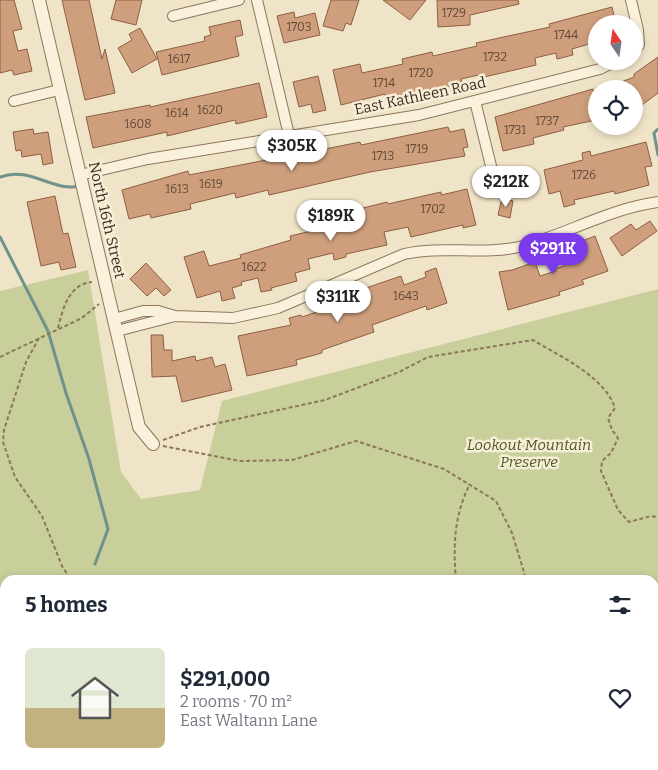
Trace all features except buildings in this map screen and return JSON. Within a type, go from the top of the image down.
[{"type":"street","name":"North 16th Street","points":[[39,0],[139,427],[153,444]]},
{"type":"street","points":[[173,16],[239,0]]},
{"type":"street","points":[[257,0],[289,135]]},
{"type":"street","points":[[631,0],[634,15]]},
{"type":"street","name":"East Kathleen Road","points":[[80,175],[148,159],[390,120],[475,101],[596,70]]},
{"type":"street","points":[[14,101],[60,90]]},
{"type":"street","points":[[475,101],[491,166]]},
{"type":"street","points":[[115,324],[129,315],[233,318],[256,314],[278,308],[404,254],[424,249],[492,250],[517,247],[605,214],[658,202]]},
{"type":"street","points":[[129,315],[132,326]]},
{"type":"street","points":[[115,324],[132,326],[154,316]]},
{"type":"path","points":[[58,328],[65,303],[75,288],[83,283],[105,281]]},
{"type":"path","points":[[0,357],[82,318],[100,304],[110,302]]},
{"type":"path","points":[[39,338],[26,362],[4,433],[3,442],[15,477],[42,516],[62,566],[68,575]]},
{"type":"path","points":[[153,444],[200,427],[326,400],[399,372],[428,357],[533,340],[598,383],[611,398],[615,408],[608,418],[612,430],[618,438],[611,453],[602,461],[601,471],[618,510],[629,522],[651,516],[658,518]]},
{"type":"path","points":[[0,431],[4,433]]},
{"type":"path","points":[[153,444],[240,461],[292,460],[356,441],[444,469],[496,501],[512,533],[523,575]]},
{"type":"path","points":[[456,575],[453,541],[459,509],[470,484]]},
{"type":"green space","name":"Lookout Mountain Preserve","points":[[88,270],[121,472],[141,499],[200,490],[222,401],[658,289],[658,575],[0,575],[0,291]]},
{"type":"waterway","points":[[658,129],[654,133],[658,155]]},
{"type":"waterway","points":[[0,177],[11,174],[22,175],[60,186],[79,186]]},
{"type":"waterway","points":[[0,237],[48,331],[66,393],[89,459],[108,529],[95,564]]}]
